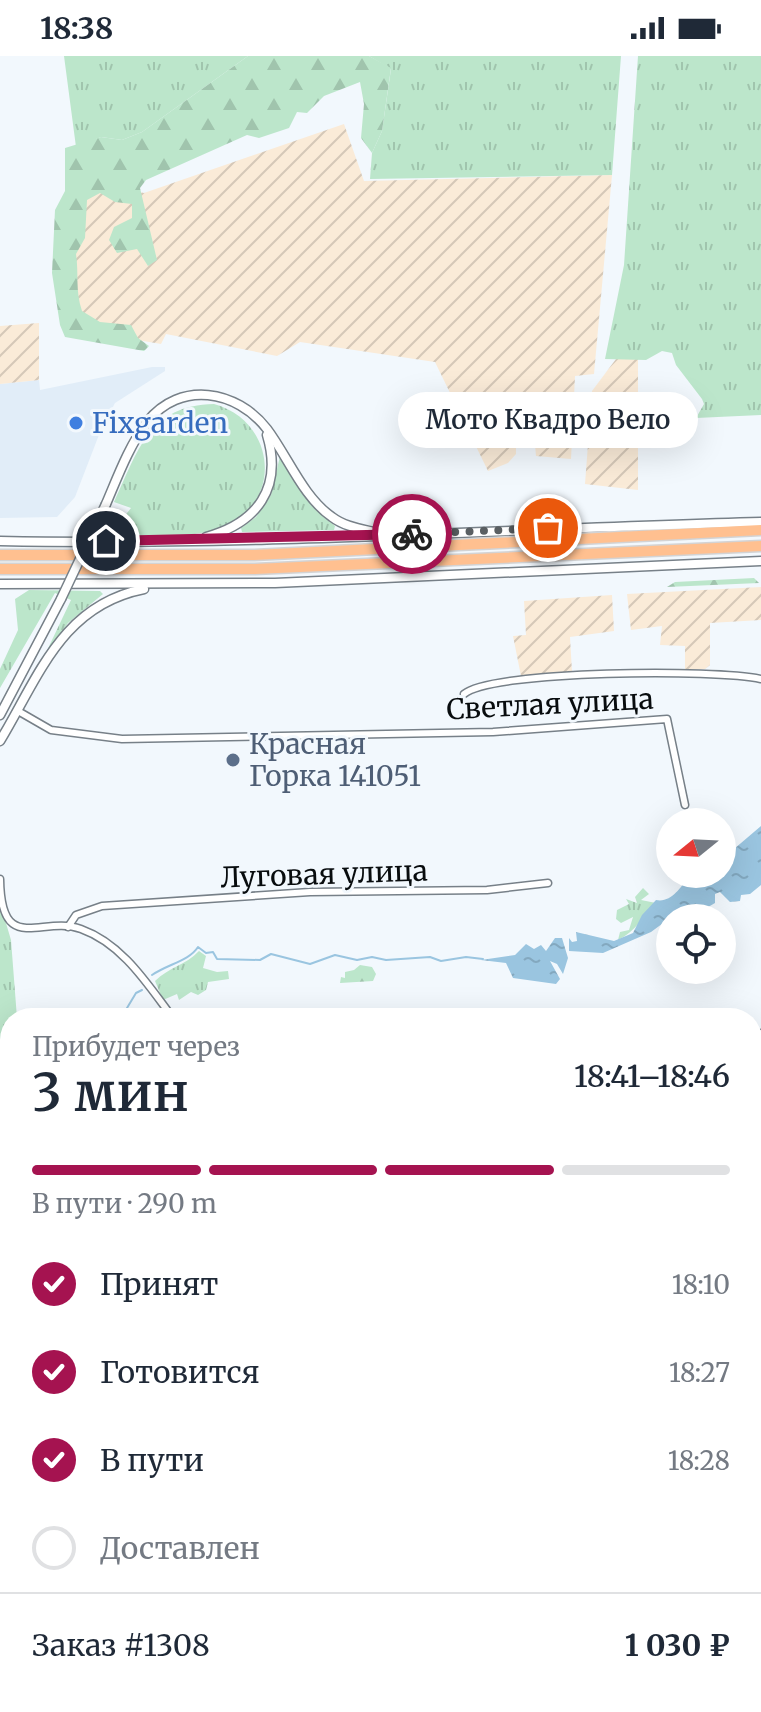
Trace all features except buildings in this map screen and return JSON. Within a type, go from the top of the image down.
[{"type":"highway","points":[[0,555],[254,555],[761,530]]},
{"type":"highway","points":[[0,569],[255,569],[761,546]]},
{"type":"main road","points":[[0,715],[61,599],[139,433],[150,419],[180,399],[197,394],[233,400],[253,412],[322,508],[344,524],[386,536]]},
{"type":"main road","points":[[192,541],[238,526],[262,503],[273,472],[265,426]]},
{"type":"main road","points":[[0,541],[192,541],[761,522]]},
{"type":"main road","points":[[0,584],[174,585],[412,578],[761,561]]},
{"type":"main road","points":[[0,741],[62,637],[91,607],[126,592],[174,585]]},
{"type":"main road","points":[[0,703],[14,689]]},
{"type":"street","points":[[464,694],[473,686],[621,673],[712,672],[761,679]]},
{"type":"street","name":"Светлая улица","points":[[18,711],[51,730],[122,739],[493,732],[667,719],[685,805]]},
{"type":"street","points":[[0,879],[3,909],[14,923],[24,930],[81,929],[129,961],[165,1008]]},
{"type":"street","name":"Луговая улица","points":[[68,927],[76,915],[102,906],[310,892],[487,890],[548,883]]},
{"type":"shaded area","points":[[344,124],[364,181],[612,175],[594,374],[575,376],[571,459],[536,456],[534,433],[516,435],[516,454],[508,463],[488,471],[435,362],[300,342],[277,356],[166,334],[161,344],[85,331],[77,324],[71,265],[75,190],[107,184],[144,193]]},
{"type":"shaded area","points":[[39,323],[39,380],[0,384],[0,326]]},
{"type":"shaded area","points":[[616,359],[638,359],[638,490],[585,484],[592,391]]},
{"type":"shaded area","points":[[165,367],[165,371],[115,403],[102,427],[75,497],[57,517],[0,518],[0,384],[39,380],[40,390]]},
{"type":"shaded area","points":[[761,587],[761,620],[710,623],[710,665],[705,669],[685,669],[685,646],[660,645],[662,626],[631,630],[627,594]]},
{"type":"shaded area","points":[[612,595],[614,631],[570,637],[572,672],[521,676],[513,636],[526,635],[524,601]]},
{"type":"green space","points":[[64,56],[248,56],[142,132],[122,140],[101,137],[76,147]]},
{"type":"green space","points":[[248,56],[369,56],[391,68],[382,131],[372,153],[361,138],[364,104],[360,82],[324,96],[307,113],[297,112],[289,128],[259,138],[247,135],[146,180],[140,188],[157,260],[148,266],[137,249],[117,253],[109,240],[114,227],[132,218],[132,204],[115,202],[100,193],[87,200],[85,238],[76,254],[82,311],[100,322],[131,325],[138,338],[149,346],[144,351],[65,337],[60,325],[52,273],[55,210],[65,191],[65,148],[101,137],[122,140],[142,132]]},
{"type":"green space","points":[[369,56],[621,56],[612,175],[370,179],[372,153],[382,131],[391,69]]},
{"type":"green space","points":[[638,56],[761,56],[761,415],[696,418],[704,404],[676,365],[672,353],[662,351],[646,360],[605,359],[624,265]]},
{"type":"green space","points":[[214,404],[235,413],[250,427],[260,444],[265,463],[263,482],[256,500],[243,516],[223,527],[194,534],[100,535],[106,522],[123,518],[131,508],[114,502],[149,434],[174,413],[192,406]]},
{"type":"green space","points":[[280,456],[311,505],[335,526],[334,530],[242,532],[241,528],[256,517],[271,495]]},
{"type":"green space","points":[[754,578],[759,583],[667,587],[675,582]]},
{"type":"green space","points":[[29,590],[100,591],[103,594],[68,623],[43,659],[71,600],[55,593],[0,688],[0,669],[18,630],[15,599]]},
{"type":"green space","points":[[643,888],[649,894],[641,900],[656,903],[634,928],[618,940],[620,932],[629,930],[633,917],[621,923],[616,919],[617,910],[629,904],[626,899],[637,903],[635,897]]},
{"type":"green space","points":[[0,903],[11,940],[16,1008],[0,1008]]},
{"type":"green space","points":[[199,951],[206,956],[203,968],[228,971],[229,979],[208,982],[206,990],[198,995],[191,992],[179,1000],[177,994],[163,1000],[155,981]]},
{"type":"green space","points":[[360,965],[372,967],[376,974],[373,981],[340,983],[341,977],[345,978],[345,972]]},
{"type":"water","points":[[761,826],[761,885],[750,894],[741,895],[740,901],[730,902],[720,892],[715,894],[713,904],[656,904],[656,928],[651,932],[603,953],[569,951],[569,938],[572,942],[577,941],[576,932],[614,941],[633,933],[642,915],[656,900],[671,897],[680,888],[736,888],[736,847]]},
{"type":"water","points":[[555,938],[562,938],[568,958],[563,974],[557,964],[550,961],[560,979],[556,984],[513,978],[506,963],[481,960],[515,955],[526,944],[534,949],[541,945],[546,951]]},
{"type":"waterway","points":[[152,975],[189,956],[198,947],[206,953],[213,952],[217,959],[260,960],[271,954],[310,964],[335,955],[357,960],[372,957],[386,960],[430,957],[441,961],[466,957],[483,959]]},
{"type":"waterway","points":[[127,1008],[136,993],[142,990]]},
{"type":"way so far","points":[[412,534],[548,528]]},
{"type":"place","name":"Fixgarden","points":[[76,423]]},
{"type":"place","name":"Мото Квадро Вело","points":[[548,528]]},
{"type":"place","name":"Красная Горка 141051","points":[[233,760]]},
{"type":"route","points":[[106,541],[412,534]]}]
